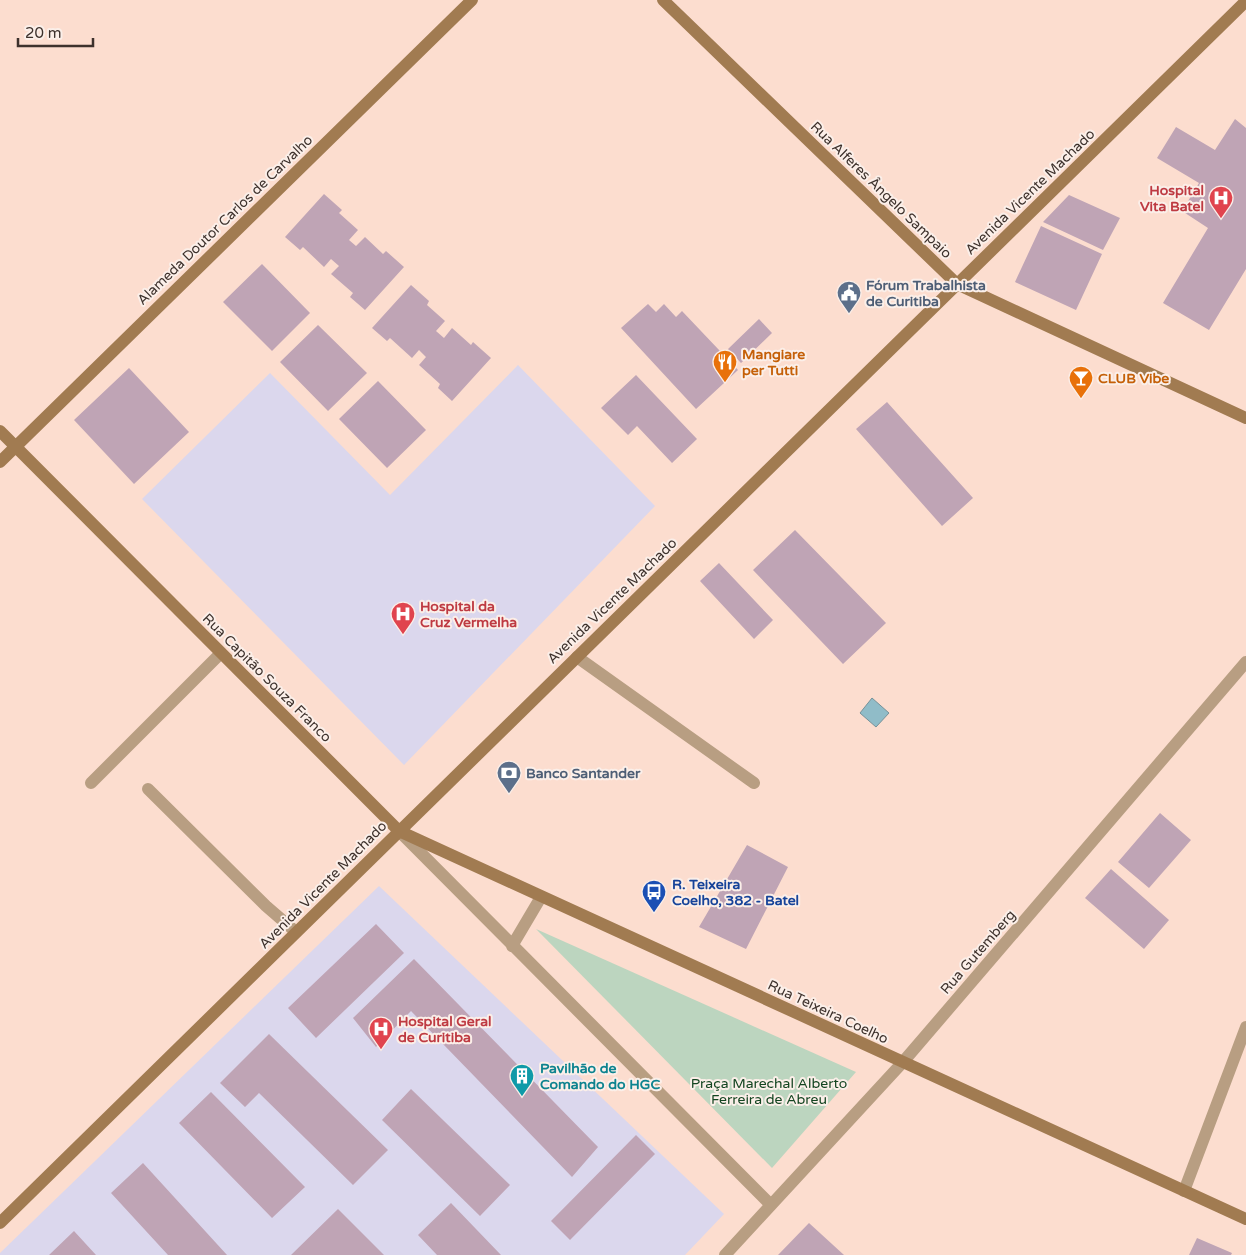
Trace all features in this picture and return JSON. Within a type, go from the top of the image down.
[{"type":"street","name":"Alameda Doutor Carlos de Carvalho","points":[[0,462],[472,0]]},
{"type":"street","name":"Rua Alferes Ângelo Sampaio","points":[[663,0],[957,284],[1246,418]]},
{"type":"street","name":"Avenida Vicente Machado","points":[[0,1223],[1246,1]]},
{"type":"street","name":"Rua Capitão Souza Franco","points":[[0,431],[771,1205]]},
{"type":"street","points":[[92,783],[221,653]]},
{"type":"street","points":[[577,657],[754,783]]},
{"type":"street","name":"Rua Gutemberg","points":[[725,1255],[903,1062],[1246,662]]},
{"type":"street","points":[[148,789],[296,932]]},
{"type":"street","name":"Rua Teixeira Coelho","points":[[399,831],[1246,1219]]},
{"type":"street","points":[[512,946],[541,897]]},
{"type":"street","points":[[1184,1190],[1246,1027]]},
{"type":"shaded area","name":"Hospital da Cruz Vermelha","points":[[518,365],[655,506],[404,765],[142,499],[270,373],[390,495]]},
{"type":"shaded area","name":"Hospital Geral de Curitiba","points":[[379,886],[724,1214],[685,1255],[0,1255],[0,1253]]},
{"type":"green space","name":"Praça Marechal Alberto Ferreira de Abreu","points":[[536,929],[856,1072],[772,1168]]},
{"type":"water","points":[[872,698],[889,713],[876,727],[860,713]]},
{"type":"building","name":"Hospital Vita Batel","points":[[1235,119],[1246,128],[1246,269],[1209,330],[1163,303],[1208,228],[1182,211],[1199,183],[1157,158],[1176,127],[1215,150]]},
{"type":"building","points":[[324,194],[342,210],[339,213],[358,230],[349,240],[356,246],[365,237],[383,254],[386,251],[404,267],[365,310],[350,297],[353,293],[331,274],[339,266],[331,259],[324,267],[303,247],[300,250],[285,237]]},
{"type":"building","points":[[1069,195],[1120,218],[1103,250],[1043,222]]},
{"type":"building","points":[[1041,226],[1102,254],[1076,310],[1015,282]]},
{"type":"building","points":[[262,264],[310,313],[272,351],[223,302]]},
{"type":"building","points":[[411,285],[429,301],[427,305],[445,321],[436,331],[444,338],[452,328],[471,345],[473,342],[491,358],[452,401],[438,388],[440,384],[419,365],[426,357],[419,350],[412,358],[390,338],[387,341],[372,328]]},
{"type":"building","points":[[648,304],[656,312],[664,304],[676,317],[682,311],[738,370],[696,409],[621,328]]},
{"type":"building","points":[[759,319],[772,333],[741,363],[728,349]]},
{"type":"building","points":[[318,325],[367,373],[328,411],[280,362]]},
{"type":"building","points":[[129,368],[189,432],[134,484],[74,420]]},
{"type":"building","points":[[636,375],[697,439],[672,463],[637,426],[628,435],[601,408]]},
{"type":"building","points":[[378,381],[426,430],[387,468],[339,419]]},
{"type":"building","points":[[887,402],[973,498],[942,526],[856,429]]},
{"type":"building","points":[[795,530],[886,623],[843,664],[753,570]]},
{"type":"building","points":[[719,563],[773,620],[754,639],[700,581]]},
{"type":"building","points":[[1160,813],[1191,840],[1149,888],[1118,862]]},
{"type":"building","points":[[747,845],[788,867],[746,949],[699,927]]},
{"type":"building","points":[[1111,869],[1169,920],[1144,949],[1085,898]]},
{"type":"building","points":[[376,924],[404,953],[316,1038],[288,1008]]},
{"type":"building","name":"Pavilhão de Comando do HGC","points":[[414,959],[598,1147],[572,1177],[411,1011],[376,1047],[353,1018]]},
{"type":"building","points":[[269,1034],[388,1150],[353,1185],[259,1093],[245,1107],[220,1083]]},
{"type":"building","points":[[411,1089],[510,1185],[480,1216],[382,1120]]},
{"type":"building","points":[[211,1092],[305,1187],[272,1218],[179,1123]]},
{"type":"building","points":[[636,1135],[655,1154],[570,1240],[551,1221]]},
{"type":"building","points":[[143,1163],[227,1255],[168,1255],[111,1193]]},
{"type":"building","points":[[451,1203],[501,1255],[437,1255],[418,1235]]},
{"type":"building","points":[[338,1209],[384,1255],[291,1255]]},
{"type":"building","points":[[809,1223],[844,1255],[778,1255]]},
{"type":"building","points":[[74,1231],[96,1255],[49,1255]]},
{"type":"building","points":[[1197,1238],[1232,1253],[1231,1255],[1189,1255]]},
{"type":"place","name":"Hospital Vita Batel","points":[[1221,219]]},
{"type":"place","name":"Fórum Trabalhista de Curitiba","points":[[849,314]]},
{"type":"place","name":"Mangiare per Tutti","points":[[725,383]]},
{"type":"place","name":"CLUB Vibe","points":[[1081,399]]},
{"type":"place","name":"Hospital da Cruz Vermelha","points":[[403,635]]},
{"type":"place","name":"Banco Santander","points":[[509,794]]},
{"type":"place","name":"R. Teixeira Coelho, 382 - Batel","points":[[654,913]]},
{"type":"place","name":"Hospital Geral de Curitiba","points":[[381,1050]]},
{"type":"place","name":"Pavilhão de Comando do HGC","points":[[522,1097]]}]
